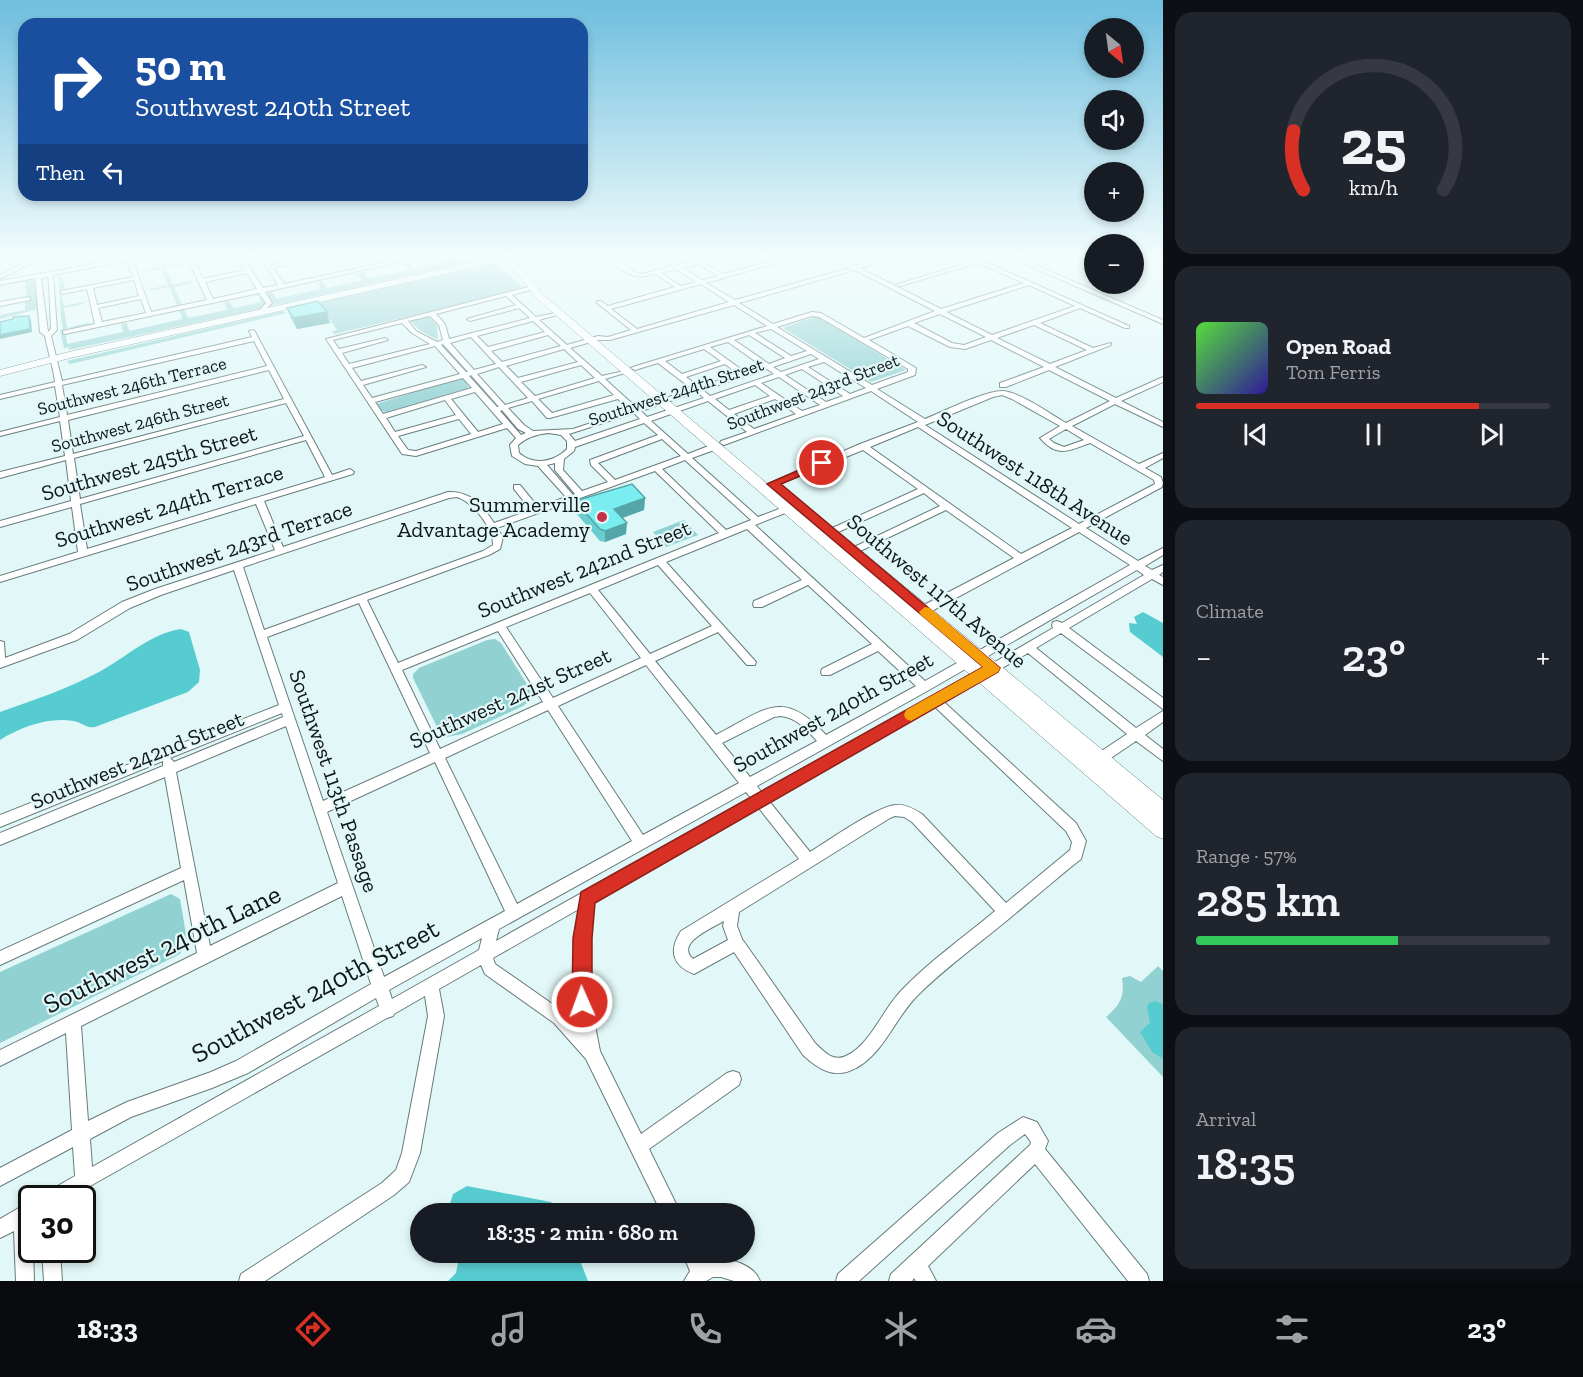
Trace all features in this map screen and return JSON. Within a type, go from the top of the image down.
[{"type":"street","points":[[40,315],[43,332],[48,335],[58,384],[83,553]]},
{"type":"street","points":[[48,335],[54,330],[52,315]]},
{"type":"street","points":[[97,315],[99,325]]},
{"type":"street","points":[[65,332],[145,315]]},
{"type":"street","points":[[0,373],[249,315]]},
{"type":"street","points":[[424,315],[330,338],[358,384],[406,453],[414,454],[508,425]]},
{"type":"street","points":[[433,315],[442,324],[441,343]]},
{"type":"street","points":[[466,315],[470,319],[474,335],[486,350],[548,414],[553,416],[619,396]]},
{"type":"street","points":[[470,319],[486,315]]},
{"type":"street","points":[[529,315],[686,457],[810,580],[925,687]]},
{"type":"street","points":[[347,367],[551,315]]},
{"type":"street","name":"Southwest 117th Avenue","points":[[565,315],[768,486],[831,532],[924,610],[973,659]]},
{"type":"street","points":[[615,315],[633,328]]},
{"type":"street","points":[[370,401],[594,339],[608,339],[633,328],[686,315]]},
{"type":"street","points":[[753,315],[871,388]]},
{"type":"street","points":[[499,409],[809,315]]},
{"type":"street","points":[[819,315],[864,340],[934,315]]},
{"type":"street","points":[[951,315],[1163,425]]},
{"type":"street","points":[[910,324],[950,345],[959,347],[1057,315]]},
{"type":"street","points":[[1100,315],[1127,327]]},
{"type":"street","points":[[1146,315],[1163,322]]},
{"type":"street","points":[[403,320],[414,332],[441,343],[476,389],[521,427],[532,433]]},
{"type":"street","points":[[1035,323],[1093,351]]},
{"type":"street","points":[[375,326],[385,340],[407,352],[434,383]]},
{"type":"street","points":[[486,350],[549,333]]},
{"type":"street","points":[[750,333],[791,359]]},
{"type":"street","points":[[0,398],[254,334],[330,478]]},
{"type":"street","points":[[995,337],[1052,366]]},
{"type":"street","points":[[728,339],[825,405]]},
{"type":"street","points":[[337,352],[385,340]]},
{"type":"street","name":"Southwest 243rd Street","points":[[491,527],[912,373],[912,367],[864,340]]},
{"type":"street","points":[[768,486],[1109,344]]},
{"type":"street","points":[[705,347],[745,375]]},
{"type":"street","name":"Southwest 244th Street","points":[[572,445],[645,419],[698,390],[813,351]]},
{"type":"street","points":[[0,368],[41,359],[53,359]]},
{"type":"street","name":"Southwest 244th Street","points":[[532,433],[574,431],[636,411],[710,399],[825,359]]},
{"type":"street","points":[[660,361],[753,432]]},
{"type":"street","points":[[680,376],[726,362]]},
{"type":"street","points":[[516,381],[582,363]]},
{"type":"street","points":[[802,366],[848,396]]},
{"type":"street","name":"Southwest 246th Terrace","points":[[0,434],[271,367]]},
{"type":"street","points":[[358,384],[422,367]]},
{"type":"street","points":[[466,375],[499,409],[508,425],[520,438]]},
{"type":"street","points":[[1092,440],[1064,450],[1045,439],[1046,435],[1163,379]]},
{"type":"street","points":[[755,382],[801,414]]},
{"type":"street","name":"Southwest 118th Avenue","points":[[871,388],[1141,564],[1159,572],[1163,582]]},
{"type":"street","points":[[380,417],[476,389]]},
{"type":"street","points":[[924,610],[1156,487],[1159,482],[1154,475],[1002,389]]},
{"type":"street","points":[[728,413],[776,396]]},
{"type":"street","points":[[447,398],[476,435]]},
{"type":"street","name":"Southwest 246th Street","points":[[0,476],[288,400]]},
{"type":"street","points":[[1118,400],[1163,420]]},
{"type":"street","points":[[393,435],[461,416]]},
{"type":"street","points":[[532,433],[520,438],[514,447],[516,456],[527,462],[540,463],[560,459],[568,452],[572,445],[570,439],[560,433]]},
{"type":"street","points":[[613,483],[594,464],[594,460],[663,436]]},
{"type":"street","name":"Southwest 245th Street","points":[[0,524],[308,437]]},
{"type":"street","points":[[863,446],[1021,559]]},
{"type":"street","points":[[1140,467],[1163,455]]},
{"type":"street","points":[[560,459],[559,470],[580,494]]},
{"type":"street","points":[[540,463],[570,498]]},
{"type":"street","points":[[656,468],[725,534]]},
{"type":"street","name":"Southwest 244th Terrace","points":[[0,579],[350,472]]},
{"type":"street","name":"Southwest 117th Avenue","points":[[768,486],[788,509],[988,672],[1163,830]]},
{"type":"street","points":[[517,487],[536,510]]},
{"type":"street","points":[[831,532],[924,490]]},
{"type":"street","name":"Southwest 243rd Terrace","points":[[0,664],[72,637],[136,600],[448,495],[463,494],[473,501],[491,527]]},
{"type":"street","points":[[259,500],[280,551]]},
{"type":"street","points":[[853,551],[947,506]]},
{"type":"street","name":"Southwest 242nd Street","points":[[396,668],[788,509]]},
{"type":"street","points":[[261,635],[486,553],[497,547],[498,537],[491,527]]},
{"type":"street","name":"Southwest 240th Street","points":[[0,1177],[127,1110],[230,1073],[380,987],[925,687],[1163,551]]},
{"type":"street","points":[[660,562],[751,662]]},
{"type":"street","name":"Southwest 113th Passage","points":[[237,565],[388,1011]]},
{"type":"street","name":"Southwest 240th Street","points":[[77,1185],[988,672],[1061,627],[1159,572]]},
{"type":"street","points":[[758,604],[810,580]]},
{"type":"street","points":[[592,589],[808,861]]},
{"type":"street","points":[[362,599],[514,914]]},
{"type":"street","points":[[1047,617],[1163,704]]},
{"type":"street","points":[[500,626],[641,843]]},
{"type":"street","name":"Southwest 241st Street","points":[[320,809],[718,627]]},
{"type":"street","points":[[0,645],[0,664]]},
{"type":"street","points":[[826,672],[879,645]]},
{"type":"street","points":[[1029,648],[1163,756]]},
{"type":"street","name":"Southwest 117th Avenue","points":[[988,672],[1101,758],[1163,810]]},
{"type":"street","points":[[732,908],[730,926],[736,943],[809,1049],[823,1062],[845,1066],[856,1060],[870,1047],[904,998],[925,978],[1076,854],[1079,846],[1078,837],[1071,827],[936,701]]},
{"type":"street","name":"Southwest 242nd Street","points":[[0,821],[285,706]]},
{"type":"street","points":[[714,742],[772,712],[786,711],[796,714],[825,742]]},
{"type":"street","points":[[1101,758],[1163,716]]},
{"type":"street","name":"Southwest 242nd Street","points":[[0,839],[289,720]]},
{"type":"street","points":[[166,754],[205,956]]},
{"type":"street","points":[[736,943],[694,967],[686,963],[680,948],[686,936],[886,813],[896,810],[907,811],[917,818],[1006,913]]},
{"type":"street","points":[[0,958],[189,871]]},
{"type":"street","points":[[585,874],[592,896],[582,938],[582,1002],[592,1053],[666,1203]]},
{"type":"street","name":"Southwest 240th Lane","points":[[0,1058],[346,886]]},
{"type":"street","points":[[492,927],[485,956],[490,969],[559,1018],[592,1053]]},
{"type":"street","points":[[248,1281],[388,1190],[400,1180],[407,1169],[436,1016],[431,987]]},
{"type":"street","points":[[559,1018],[575,1016],[582,1002]]},
{"type":"street","points":[[73,1022],[84,1181]]},
{"type":"street","points":[[638,1146],[733,1079]]},
{"type":"street","points":[[845,1281],[1020,1127],[1028,1126],[1037,1134],[1040,1144],[1036,1151],[898,1281]]},
{"type":"street","points":[[1036,1151],[1140,1281]]},
{"type":"street","points":[[0,1229],[18,1218]]},
{"type":"street","points":[[25,1281],[26,1263]]},
{"type":"street","points":[[52,1263],[53,1281]]},
{"type":"street","points":[[916,1264],[927,1281]]},
{"type":"street","points":[[696,1276],[709,1267],[721,1267],[732,1270],[751,1281]]},
{"type":"shaded area","points":[[1,315],[16,315],[0,319]]},
{"type":"shaded area","points":[[61,315],[65,315],[67,328],[88,323],[92,325],[65,329],[67,344],[123,332],[121,324],[127,323],[129,331],[182,319],[181,315],[187,315],[188,318],[204,315],[234,315],[68,350],[70,347],[64,348],[60,330],[63,329]]},
{"type":"shaded area","points":[[266,315],[279,315],[70,364],[67,361]]},
{"type":"shaded area","points":[[327,315],[416,315],[335,334],[331,332],[337,330]]},
{"type":"shaded area","points":[[428,316],[437,325],[438,340],[421,331],[410,321]]},
{"type":"shaded area","points":[[818,317],[906,370],[871,382],[783,328]]},
{"type":"shaded area","points":[[461,378],[469,388],[386,412],[376,404]]},
{"type":"shaded area","points":[[684,520],[698,535],[666,547],[653,532]]},
{"type":"shaded area","points":[[1143,612],[1163,623],[1163,657],[1130,632],[1129,623],[1137,624],[1134,617]]},
{"type":"shaded area","points":[[181,629],[189,632],[200,670],[199,682],[188,692],[95,727],[73,721],[54,720],[26,727],[0,740],[0,712],[75,684],[159,635]]},
{"type":"shaded area","points":[[495,639],[501,643],[530,689],[531,700],[523,706],[462,734],[447,737],[438,729],[413,674],[419,668],[487,640]]},
{"type":"shaded area","points":[[171,894],[180,899],[187,940],[180,954],[0,1043],[0,972]]},
{"type":"shaded area","points":[[1158,966],[1163,971],[1163,1077],[1106,1017],[1115,1009],[1120,1000],[1123,990],[1122,978],[1130,976],[1141,982]]},
{"type":"shaded area","points":[[1155,1001],[1163,1004],[1163,1059],[1152,1052],[1140,1032],[1150,1023],[1147,1007],[1149,1003]]},
{"type":"shaded area","points":[[467,1186],[552,1203],[450,1203],[453,1194]]},
{"type":"shaded area","points":[[458,1263],[581,1263],[588,1281],[448,1281],[456,1273]]},
{"type":"building","points":[[291,315],[311,315],[293,318]]},
{"type":"building","points":[[29,316],[30,329],[0,335],[0,322],[13,319],[13,317]]},
{"type":"building","points":[[632,484],[645,498],[614,509],[627,523],[605,531],[600,529],[575,501]]},
{"type":"slow traffic","points":[[911,715],[993,668],[925,612]]},
{"type":"place","name":"Summerville Advantage Academy","points":[[602,517]]},
{"type":"route","points":[[582,1002],[582,938],[587,898],[993,668],[773,484],[822,463]]}]
